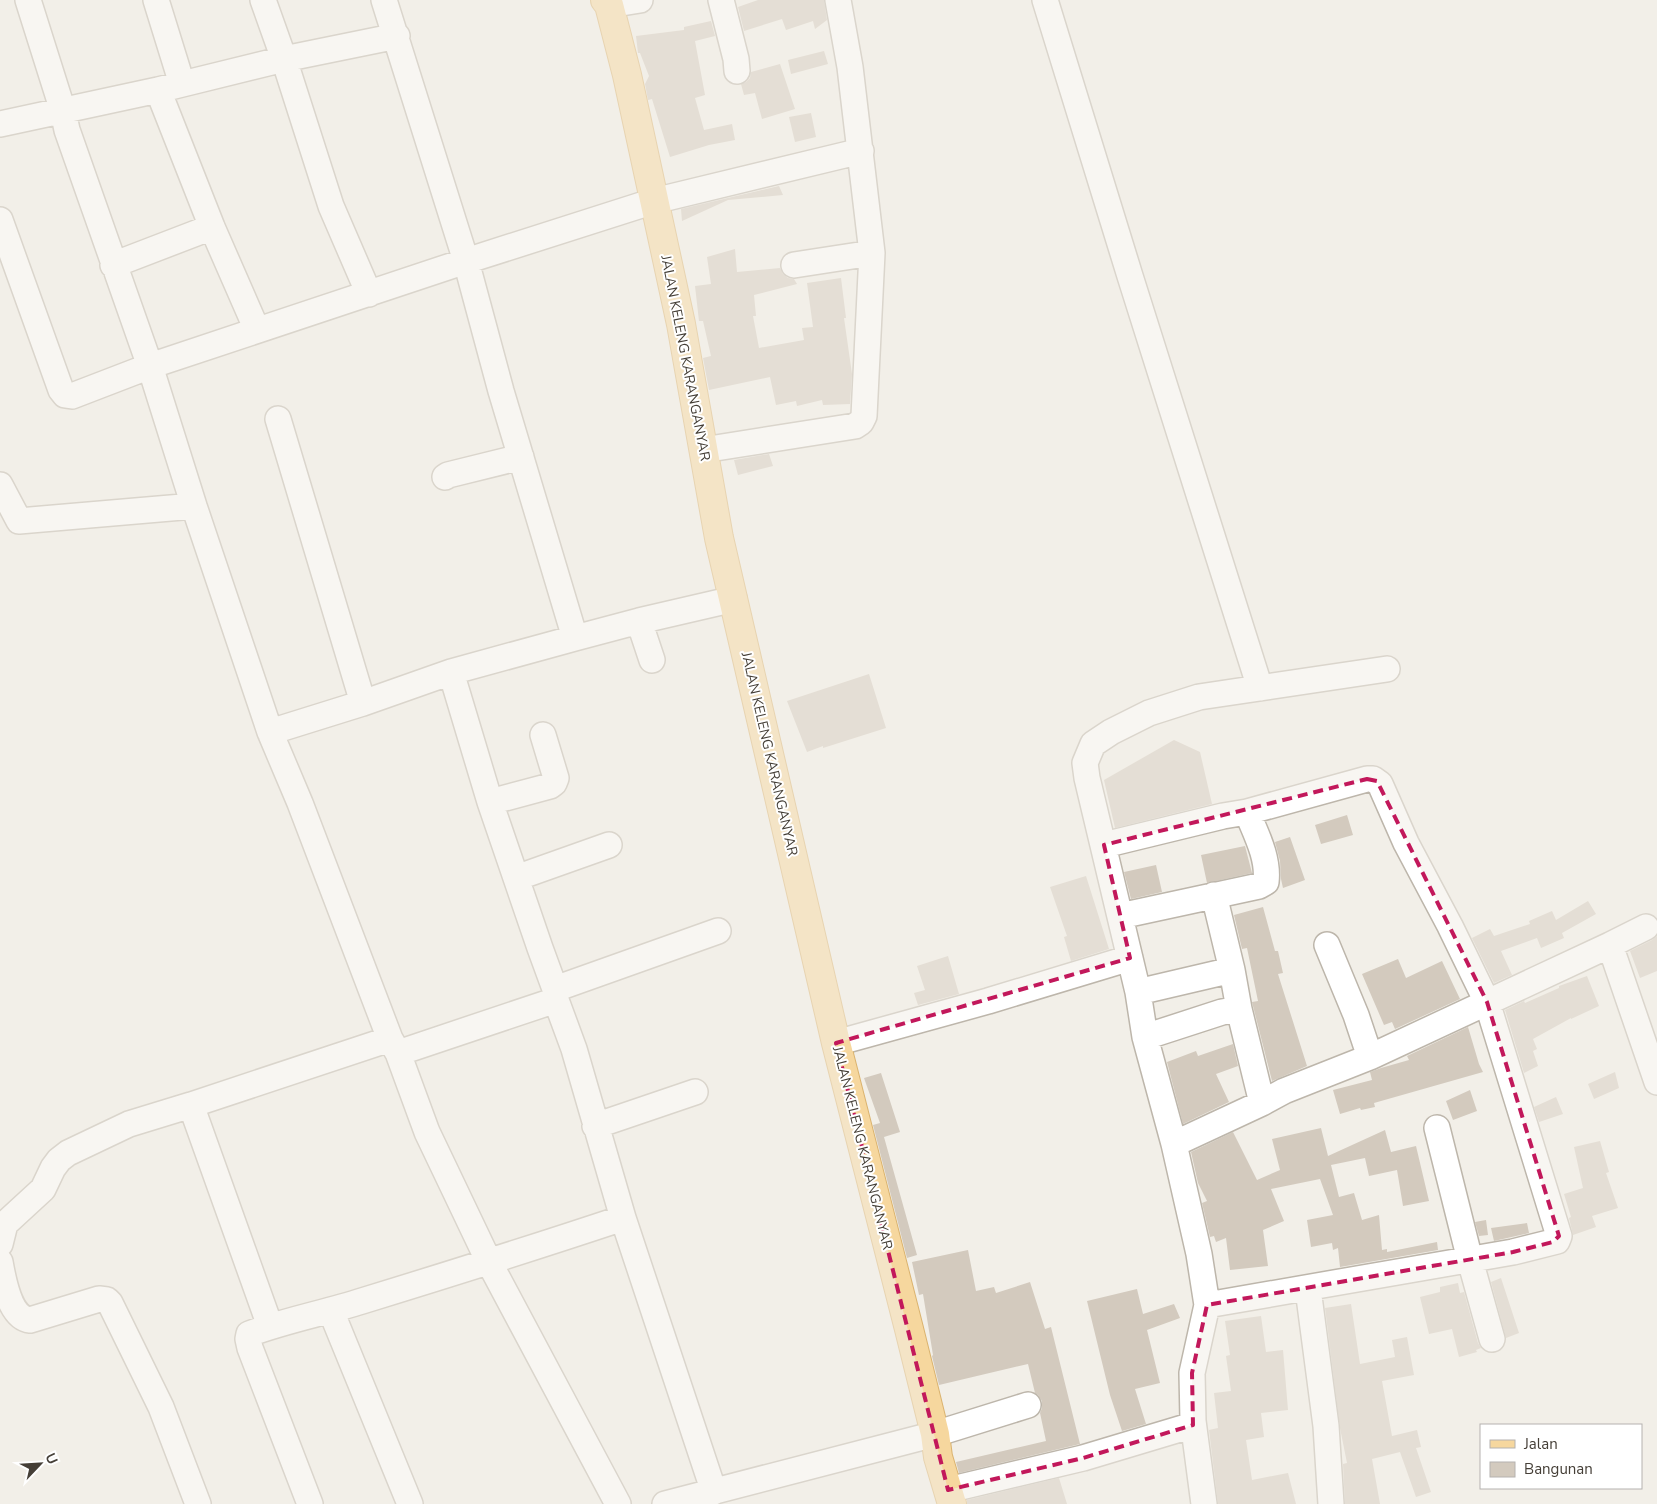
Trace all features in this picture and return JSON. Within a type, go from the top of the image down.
[{"type":"main road","name":"JALAN KELENG KARANGANYAR","points":[[607,3],[627,75],[681,324],[719,538],[836,1043],[935,1434],[938,1457],[950,1497]]},
{"type":"street","points":[[28,0],[63,111],[67,130],[150,366],[194,506],[270,732],[300,803],[427,1132],[489,1262],[618,1504]]},
{"type":"street","points":[[156,0],[182,84]]},
{"type":"street","points":[[263,0],[331,206],[369,294]]},
{"type":"street","points":[[384,0],[397,36],[403,63],[466,261],[501,391],[576,638]]},
{"type":"street","points":[[607,3],[640,0]]},
{"type":"street","points":[[721,0],[736,59],[737,71]]},
{"type":"street","points":[[703,450],[855,426],[861,422],[865,410],[872,253],[850,67],[838,0]]},
{"type":"street","points":[[1045,0],[1260,688]]},
{"type":"street","points":[[0,124],[158,90],[284,59],[397,36]]},
{"type":"street","points":[[158,90],[212,227],[257,330]]},
{"type":"street","points":[[0,220],[61,390],[65,396],[72,396],[150,366],[257,330],[654,201],[861,151]]},
{"type":"street","points":[[113,265],[212,227]]},
{"type":"street","points":[[794,265],[872,253]]},
{"type":"street","points":[[278,420],[363,703]]},
{"type":"street","points":[[445,478],[448,475],[521,457]]},
{"type":"street","points":[[0,485],[10,522],[194,506]]},
{"type":"street","points":[[270,732],[363,703],[451,672],[639,621],[734,599]]},
{"type":"street","points":[[639,621],[652,660]]},
{"type":"street","points":[[1204,1504],[1193,1425],[1192,1373],[1207,1305],[1200,1254],[1146,1037],[1138,992],[1085,763],[1093,744],[1149,712],[1198,697],[1386,668]]},
{"type":"street","points":[[451,672],[490,802],[574,1049],[623,1218],[714,1492]]},
{"type":"street","points":[[490,802],[550,786],[554,783],[556,778],[543,735]]},
{"type":"street","points":[[1104,845],[1247,812],[1367,779],[1377,781],[1406,843],[1450,926],[1487,1002],[1559,1236],[1553,1242],[1513,1252],[1207,1305]]},
{"type":"street","points":[[1120,916],[1263,885],[1266,882],[1268,870],[1258,837],[1247,812]]},
{"type":"street","points":[[516,878],[609,845]]},
{"type":"street","points":[[1214,895],[1262,1103]]},
{"type":"street","points":[[1174,1144],[1284,1091],[1370,1057],[1646,927]]},
{"type":"street","points":[[0,1244],[5,1224],[43,1189],[59,1160],[68,1153],[129,1124],[191,1104],[394,1046],[555,994],[718,931]]},
{"type":"street","points":[[1327,945],[1356,1015],[1370,1057]]},
{"type":"street","points":[[1610,945],[1657,1082]]},
{"type":"street","points":[[836,1043],[988,1001],[1130,958]]},
{"type":"street","points":[[1138,992],[1232,970]]},
{"type":"street","points":[[1146,1037],[1222,1012],[1239,1009]]},
{"type":"street","points":[[596,1126],[695,1092]]},
{"type":"street","points":[[191,1104],[270,1326]]},
{"type":"street","points":[[1436,1128],[1492,1339]]},
{"type":"street","points":[[310,1504],[250,1348],[249,1334],[270,1326],[331,1311],[489,1262],[623,1218]]},
{"type":"street","points":[[0,1262],[4,1281],[15,1311],[26,1320],[98,1299],[107,1300],[110,1303],[160,1407],[198,1504]]},
{"type":"street","points":[[1308,1288],[1326,1426],[1331,1504]]},
{"type":"street","points":[[331,1311],[410,1504]]},
{"type":"street","points":[[665,1504],[935,1434],[1028,1405]]},
{"type":"street","points":[[950,1497],[1193,1425]]},
{"type":"highlighted area","points":[[1367,779],[1377,781],[1487,1002],[1559,1236],[1553,1242],[1513,1252],[1207,1305],[1192,1373],[1193,1425],[1083,1458],[948,1490],[836,1043],[1130,958],[1104,845]]},
{"type":"building","points":[[758,0],[824,0],[827,20],[815,29],[813,21],[786,30],[782,19],[744,31],[738,7]]},
{"type":"building","points":[[711,21],[715,36],[695,41],[705,95],[695,98],[704,130],[732,124],[735,140],[709,145],[670,157],[652,99],[648,100],[645,84],[649,76],[640,53],[638,53],[636,36],[684,30],[684,27]]},
{"type":"building","points":[[824,51],[828,64],[791,74],[788,60]]},
{"type":"building","points":[[780,64],[795,109],[762,119],[755,93],[744,95],[741,84],[750,78],[751,72]]},
{"type":"building","points":[[811,113],[816,137],[795,142],[789,117]]},
{"type":"building","points":[[779,186],[783,195],[728,200],[682,221],[681,209]]},
{"type":"building","points":[[735,249],[737,272],[780,268],[783,274],[788,278],[794,279],[797,284],[754,295],[756,316],[753,316],[759,348],[804,340],[802,328],[813,327],[807,283],[841,278],[846,318],[844,318],[852,374],[850,404],[823,405],[822,400],[797,406],[796,401],[776,405],[770,377],[709,390],[703,358],[711,356],[703,321],[699,321],[695,286],[711,284],[707,257]]},
{"type":"building","points":[[769,454],[773,466],[738,475],[734,460]]},
{"type":"building","points":[[869,674],[886,728],[807,752],[787,701]]},
{"type":"building","points":[[1174,740],[1200,752],[1212,804],[1115,828],[1104,780]]},
{"type":"building","points":[[1347,815],[1353,835],[1321,844],[1315,825]]},
{"type":"building","points":[[1290,837],[1305,880],[1283,888],[1280,861],[1275,842]]},
{"type":"building","points":[[1245,846],[1252,873],[1207,883],[1201,855]]},
{"type":"building","points":[[1156,865],[1162,892],[1131,899],[1124,872]]},
{"type":"building","points":[[1086,876],[1109,949],[1071,961],[1064,937],[1067,936],[1050,887]]},
{"type":"building","points":[[1588,901],[1596,914],[1562,933],[1564,938],[1541,948],[1537,938],[1501,951],[1512,975],[1494,983],[1472,938],[1490,929],[1494,936],[1530,924],[1529,921],[1552,911],[1556,920]]},
{"type":"building","points":[[1263,907],[1275,951],[1278,951],[1283,973],[1278,974],[1307,1066],[1272,1081],[1252,1002],[1258,1001],[1247,948],[1242,949],[1234,915]]},
{"type":"building","points":[[1657,936],[1657,971],[1640,978],[1630,951]]},
{"type":"building","points":[[948,956],[959,994],[918,1005],[914,993],[925,990],[917,966]]},
{"type":"building","points":[[1398,959],[1406,978],[1442,961],[1460,999],[1395,1029],[1392,1022],[1384,1025],[1362,974]]},
{"type":"building","points":[[1587,976],[1599,1006],[1571,1018],[1533,1039],[1537,1049],[1533,1051],[1538,1066],[1524,1073],[1505,1010]]},
{"type":"building","points":[[1468,1027],[1483,1072],[1374,1103],[1375,1107],[1361,1110],[1360,1108],[1340,1114],[1333,1090],[1372,1080],[1370,1072],[1409,1060],[1407,1056]]},
{"type":"building","points":[[1233,1044],[1238,1066],[1216,1074],[1229,1102],[1183,1124],[1167,1062],[1196,1051],[1198,1056]]},
{"type":"building","points":[[1615,1072],[1619,1088],[1594,1099],[1588,1084]]},
{"type":"building","points":[[881,1073],[900,1132],[884,1137],[917,1255],[907,1258],[873,1125],[880,1123],[864,1078]]},
{"type":"building","points":[[1470,1090],[1477,1111],[1453,1120],[1446,1101]]},
{"type":"building","points":[[1556,1097],[1563,1114],[1539,1122],[1534,1107]]},
{"type":"building","points":[[1321,1128],[1328,1156],[1385,1130],[1391,1152],[1416,1146],[1429,1201],[1403,1206],[1397,1170],[1369,1176],[1365,1158],[1331,1165],[1339,1197],[1354,1193],[1362,1220],[1379,1215],[1382,1250],[1387,1249],[1387,1252],[1437,1242],[1438,1250],[1340,1267],[1338,1248],[1333,1250],[1332,1243],[1311,1247],[1307,1220],[1333,1215],[1320,1179],[1271,1189],[1284,1221],[1263,1230],[1268,1266],[1230,1270],[1226,1238],[1216,1242],[1214,1236],[1210,1237],[1202,1203],[1207,1201],[1198,1183],[1191,1152],[1233,1132],[1257,1180],[1280,1170],[1272,1139]]},
{"type":"building","points":[[1600,1141],[1609,1172],[1606,1173],[1618,1208],[1592,1216],[1596,1227],[1573,1235],[1569,1218],[1571,1217],[1564,1194],[1583,1188],[1574,1147]]},
{"type":"building","points":[[1486,1220],[1488,1235],[1479,1236],[1475,1222]]},
{"type":"building","points":[[1527,1223],[1529,1233],[1494,1241],[1491,1228]]},
{"type":"building","points":[[968,1250],[976,1291],[994,1287],[996,1293],[1030,1282],[1045,1329],[1051,1327],[1080,1444],[959,1473],[956,1462],[1046,1441],[1040,1413],[1042,1401],[1035,1393],[1028,1364],[939,1385],[932,1356],[923,1294],[919,1295],[912,1262]]},
{"type":"building","points":[[1501,1278],[1519,1333],[1506,1338],[1491,1282]]},
{"type":"building","points":[[1458,1283],[1460,1293],[1464,1292],[1481,1348],[1476,1350],[1477,1352],[1459,1357],[1452,1329],[1429,1334],[1420,1297],[1440,1292],[1440,1287]]},
{"type":"building","points":[[1137,1289],[1143,1314],[1174,1304],[1180,1318],[1147,1330],[1160,1383],[1135,1389],[1146,1424],[1122,1431],[1110,1395],[1087,1301]]},
{"type":"building","points":[[1351,1304],[1360,1364],[1395,1357],[1392,1340],[1407,1337],[1414,1375],[1382,1381],[1392,1436],[1417,1430],[1421,1447],[1416,1448],[1431,1492],[1416,1497],[1400,1452],[1372,1459],[1380,1504],[1345,1504],[1343,1464],[1347,1463],[1340,1428],[1325,1308]]},
{"type":"building","points":[[1261,1316],[1266,1352],[1283,1350],[1288,1410],[1261,1413],[1264,1437],[1246,1440],[1252,1480],[1288,1473],[1296,1504],[1218,1504],[1209,1430],[1218,1428],[1214,1393],[1231,1391],[1226,1356],[1230,1355],[1225,1321]]},
{"type":"building","points":[[1059,1478],[1067,1504],[967,1504],[967,1500]]}]
